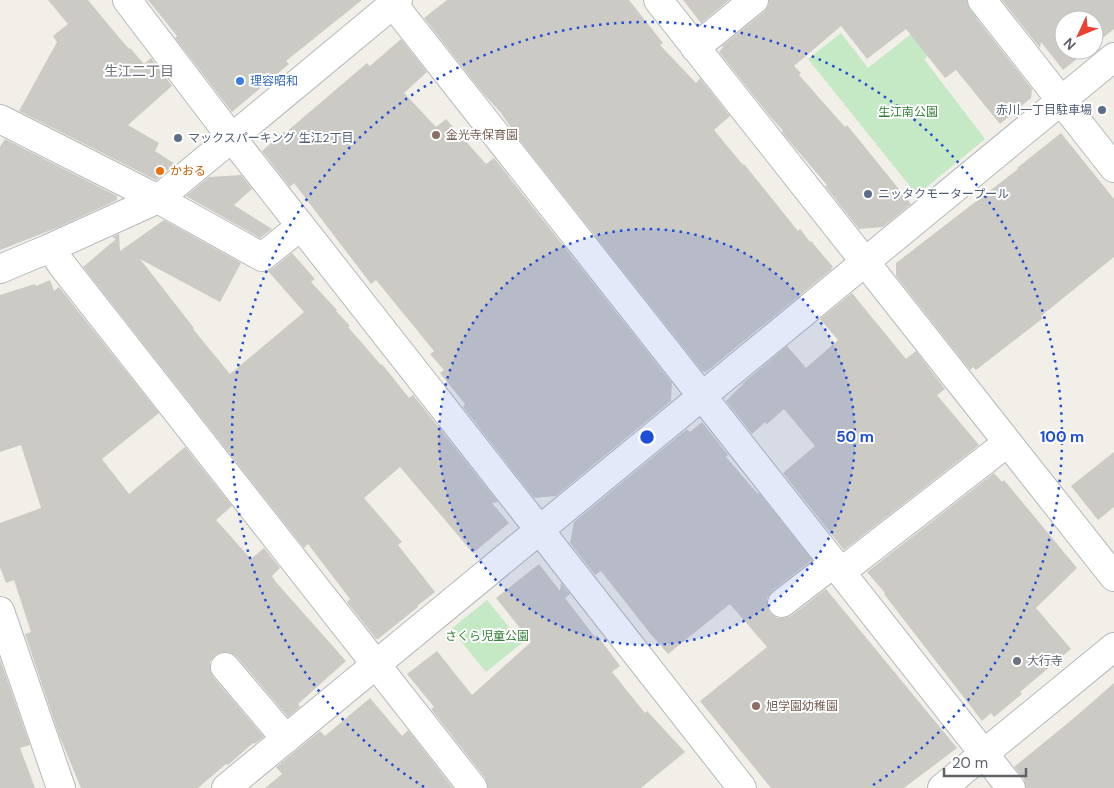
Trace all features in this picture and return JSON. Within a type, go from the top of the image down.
[{"type":"street","points":[[127,0],[231,137],[742,788]]},
{"type":"street","points":[[658,0],[1114,577]]},
{"type":"street","points":[[695,48],[754,0]]},
{"type":"street","points":[[982,0],[1114,168]]},
{"type":"street","points":[[0,269],[158,199],[396,2],[702,396],[1011,788]]},
{"type":"street","points":[[226,788],[1114,57]]},
{"type":"street","points":[[0,118],[158,199],[262,257],[301,226]]},
{"type":"street","points":[[50,248],[473,788]]},
{"type":"street","points":[[782,603],[838,567],[1007,443]]},
{"type":"street","points":[[0,611],[61,788]]},
{"type":"street","points":[[942,788],[1114,647]]},
{"type":"street","points":[[225,667],[286,738]]},
{"type":"green space","name":"生江南公園","points":[[954,0],[964,0],[977,17],[924,59],[985,139],[917,195],[808,59],[841,33],[868,68]]},
{"type":"green space","name":"さくら児童公園","points":[[487,600],[522,643],[486,672],[451,629]]},
{"type":"building","points":[[48,0],[88,0],[129,49],[144,64],[151,58],[172,86],[128,125],[159,143],[155,151],[175,164],[156,180],[19,111],[57,42],[53,36],[68,24]]},
{"type":"building","points":[[148,0],[362,0],[286,61],[289,64],[232,112],[175,38],[177,36]]},
{"type":"building","points":[[447,0],[629,0],[663,43],[660,45],[696,83],[700,78],[730,116],[714,130],[798,231],[800,229],[811,241],[833,267],[832,269],[706,372],[702,371],[518,138],[501,113],[482,92],[424,18]]},
{"type":"building","points":[[683,0],[729,0],[701,23]]},
{"type":"building","points":[[769,0],[967,0],[970,10],[1032,89],[1031,98],[1000,124],[956,70],[945,78],[906,29],[867,59],[841,26],[794,66],[801,73],[799,75],[845,127],[847,125],[911,204],[883,227],[859,229],[825,186],[827,185],[785,136],[783,131],[719,52],[722,46],[764,12]]},
{"type":"building","points":[[1002,0],[1114,0],[1114,29],[1104,37],[1104,10],[1054,10],[1054,59],[1041,42],[1040,48]]},
{"type":"building","points":[[401,39],[427,72],[404,93],[436,127],[446,119],[486,164],[494,158],[672,383],[671,401],[556,496],[534,498],[463,407],[465,404],[440,373],[444,370],[430,354],[434,351],[376,280],[371,284],[294,183],[290,187],[262,151],[367,63],[370,66]]},
{"type":"building","points":[[1055,60],[1076,60],[1063,70]]},
{"type":"building","points":[[1061,133],[1114,199],[1114,257],[1041,316],[1043,318],[976,370],[973,367],[970,370],[896,276],[896,263],[1018,169]]},
{"type":"building","points":[[5,139],[117,196],[117,200],[59,227],[0,250],[0,147]]},
{"type":"building","points":[[241,175],[252,189],[234,205],[272,229],[260,238],[186,196],[209,177]]},
{"type":"building","points":[[164,220],[241,263],[220,302],[140,259],[230,374],[304,312],[268,271],[292,253],[315,279],[311,282],[337,310],[350,326],[348,327],[382,364],[409,398],[413,395],[498,502],[492,503],[509,523],[473,553],[400,467],[364,498],[402,542],[398,545],[435,592],[378,639],[376,639],[347,602],[350,599],[308,544],[304,548],[83,267],[116,239],[112,237],[119,234],[120,251]]},
{"type":"building","points":[[50,280],[54,291],[59,287],[159,413],[102,459],[129,494],[185,447],[232,506],[216,520],[251,559],[264,548],[280,568],[272,576],[275,581],[346,661],[298,704],[300,707],[288,717],[237,657],[231,653],[223,652],[215,655],[210,662],[213,677],[264,737],[253,743],[198,788],[81,788],[59,735],[25,634],[31,632],[14,580],[6,583],[0,567],[0,523],[41,508],[21,445],[0,452],[0,295],[35,284],[36,286]]},
{"type":"building","points":[[852,293],[906,359],[916,351],[945,389],[937,395],[979,445],[844,550],[783,473],[815,446],[784,409],[752,434],[726,401],[742,384],[787,346],[806,368],[838,340],[820,319]]},
{"type":"building","points":[[702,422],[728,455],[726,457],[759,493],[812,560],[772,591],[767,598],[770,613],[777,618],[791,616],[826,589],[957,748],[904,788],[771,788],[700,701],[767,647],[730,604],[668,654],[601,571],[595,575],[570,543],[574,522],[687,429],[690,432]]},
{"type":"building","points":[[1114,452],[1114,507],[1098,520],[1071,486]]},
{"type":"building","points":[[994,473],[1002,482],[1004,480],[1077,568],[1036,608],[1071,649],[1020,692],[1022,694],[994,717],[991,713],[982,721],[867,572]]},
{"type":"building","points":[[539,564],[560,591],[561,583],[570,594],[565,598],[595,637],[597,635],[620,666],[612,672],[645,713],[647,711],[685,752],[641,788],[488,788],[485,778],[431,709],[434,707],[407,674],[437,651],[472,695],[531,642],[496,598]]},
{"type":"building","points":[[0,659],[30,745],[20,748],[35,788],[0,788]]},
{"type":"building","points":[[1114,683],[1114,788],[1026,788],[1024,779],[1014,767]]},
{"type":"building","points":[[370,698],[402,736],[408,730],[453,788],[265,788],[282,774],[276,767],[320,731],[325,736]]},
{"type":"place","name":"理容昭和","points":[[240,81]]},
{"type":"place","name":"赤川一丁目駐車場","points":[[1102,110]]},
{"type":"place","name":"金光寺保育園","points":[[436,135]]},
{"type":"place","name":"マックスパーキング 生江2丁目","points":[[178,138]]},
{"type":"place","name":"かおる","points":[[160,171]]},
{"type":"place","name":"ニッタクモータープール","points":[[868,194]]},
{"type":"place","name":"大行寺","points":[[1017,661]]},
{"type":"place","name":"旭学園幼稚園","points":[[756,706]]},
{"type":"district","name":"生江二丁目","points":[[139,71]]}]
